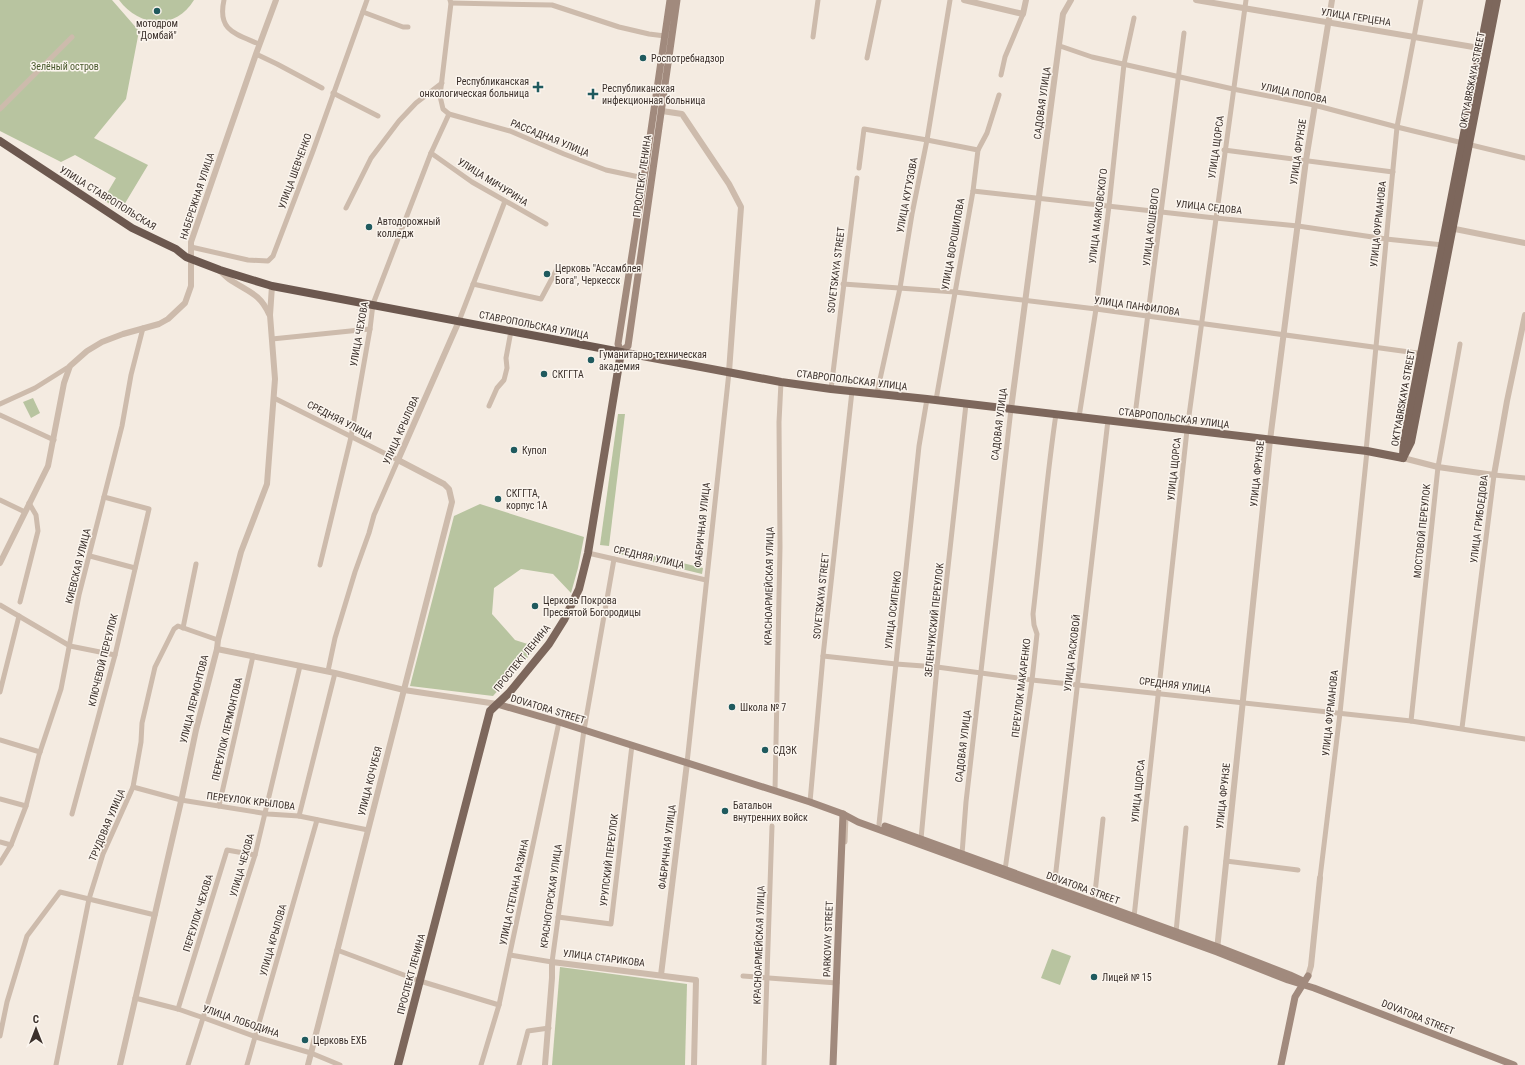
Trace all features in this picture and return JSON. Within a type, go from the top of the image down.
[{"type":"highway","name":"УЛИЦА СТАВРОПОЛЬСКАЯ","points":[[0,141],[132,228],[176,249],[188,257]]},
{"type":"highway","name":"УЛИЦА СТАВРОПОЛЬСКАЯ","points":[[0,147],[130,231],[174,254],[188,257]]},
{"type":"highway","name":"СТАВРОПОЛЬСКАЯ УЛИЦА","points":[[188,257],[220,270],[272,286],[621,352]]},
{"type":"main road","name":"ПРОСПЕКТ ЛЕНИНА","points":[[398,1065],[485,725],[490,711],[522,678],[548,644],[564,620],[579,589],[588,553],[621,352],[618,344],[670,0]]},
{"type":"main road","name":"ПРОСПЕКТ ЛЕНИНА","points":[[621,352],[628,346],[677,0]]},
{"type":"main road","name":"OKTYABRSKAYA STREET","points":[[1403,458],[1404,441],[1425,354],[1450,228],[1484,49],[1490,0]]},
{"type":"main road","name":"OKTYABRSKAYA STREET","points":[[1484,49],[1497,0]]},
{"type":"main road","name":"OKTYABRSKAYA STREET","points":[[1425,354],[1443,245],[1450,228]]},
{"type":"main road","name":"СТАВРОПОЛЬСКАЯ УЛИЦА","points":[[621,352],[781,382],[831,389],[877,393],[1367,451],[1403,458]]},
{"type":"main road","name":"DOVATORA STREET","points":[[497,704],[559,722],[810,802],[865,824],[1290,975],[1314,988],[1514,1065]]},
{"type":"main road","name":"DOVATORA STREET","points":[[844,815],[855,816],[921,839],[1176,932],[1217,950]]},
{"type":"main road","name":"PARKOVAY STREET","points":[[833,1065],[844,815]]},
{"type":"main road","points":[[1281,1065],[1295,997],[1304,982]]},
{"type":"main road","points":[[1284,1065],[1296,1008],[1304,982]]},
{"type":"street","points":[[224,0],[222,12],[224,22],[228,29],[234,34],[259,44]]},
{"type":"street","name":"НАБЕРЕЖНАЯ УЛИЦА","points":[[70,366],[87,351],[102,342],[168,320],[185,303],[191,286],[192,271],[188,257],[191,247],[259,44],[276,0]]},
{"type":"street","name":"УЛИЦА ШЕВЧЕНКО","points":[[191,247],[248,260],[268,262],[273,256],[313,151],[367,0]]},
{"type":"street","points":[[814,37],[818,0]]},
{"type":"street","points":[[867,58],[879,0]]},
{"type":"street","name":"УЛИЦА КУТУЗОВА","points":[[877,393],[900,288],[912,214],[927,140],[950,0]]},
{"type":"street","points":[[964,0],[1023,14]]},
{"type":"street","points":[[1002,75],[1005,56],[1023,14],[1026,0]]},
{"type":"street","name":"САДОВАЯ УЛИЦА","points":[[962,854],[966,802],[1011,409],[1060,46],[1063,14],[1071,0]]},
{"type":"street","name":"УЛИЦА ГЕРЦЕНА","points":[[1196,0],[1484,49]]},
{"type":"street","name":"УЛИЦА ЩОРСА","points":[[1134,917],[1187,430],[1224,150],[1246,0]]},
{"type":"street","name":"УЛИЦА ФРУНЗЕ","points":[[1217,950],[1270,440],[1306,160],[1332,0]]},
{"type":"street","name":"УЛИЦА ФУРМАНОВА","points":[[1304,982],[1311,966],[1340,713],[1367,451],[1397,127],[1421,0]]},
{"type":"street","points":[[449,114],[443,109],[440,96],[450,2],[552,2],[619,27],[648,34],[665,36]]},
{"type":"street","points":[[363,12],[403,27],[408,27]]},
{"type":"street","name":"УЛИЦА МАЯКОВСКОГО","points":[[1079,417],[1096,308],[1109,206],[1124,64],[1134,18]]},
{"type":"street","name":"УЛИЦА КОШЕВОГО","points":[[1134,423],[1149,317],[1184,33]]},
{"type":"street","points":[[0,109],[72,37]]},
{"type":"street","name":"УЛИЦА ПОПОВА","points":[[1060,46],[1092,57],[1233,89],[1314,105],[1525,158]]},
{"type":"street","points":[[256,54],[322,88]]},
{"type":"street","points":[[346,208],[371,158],[389,134],[416,103],[442,83]]},
{"type":"street","points":[[333,93],[378,116]]},
{"type":"street","name":"УЛИЦА ВОРОШИЛОВА","points":[[936,400],[973,191],[978,150],[987,133],[999,94]]},
{"type":"street","name":"ФАБРИЧНАЯ УЛИЦА","points":[[661,975],[687,763],[729,372],[741,207],[730,184],[682,114],[662,111]]},
{"type":"street","name":"РАССАДНАЯ УЛИЦА","points":[[449,114],[510,131],[606,170],[644,178]]},
{"type":"street","name":"УЛИЦА ЧЕХОВА","points":[[320,565],[352,437],[370,329],[372,304],[431,153],[449,114]]},
{"type":"street","points":[[859,168],[864,129],[978,150]]},
{"type":"street","points":[[1224,150],[1393,172]]},
{"type":"street","name":"УЛИЦА МИЧУРИНА","points":[[431,153],[472,182],[546,224]]},
{"type":"street","name":"SOVETSKAYA STREET","points":[[831,389],[857,178]]},
{"type":"street","name":"УЛИЦА СЕДОВА","points":[[973,191],[1298,226],[1386,239],[1443,245]]},
{"type":"street","name":"УЛИЦА КРЫЛОВА","points":[[328,671],[335,638],[374,515],[459,321],[505,201]]},
{"type":"street","points":[[1450,228],[1525,243]]},
{"type":"street","points":[[473,284],[541,299],[557,269]]},
{"type":"street","name":"УЛИЦА ЛЕРМОНТОВА","points":[[220,270],[231,281],[261,299],[270,315]]},
{"type":"street","name":"УЛИЦА ПАНФИЛОВА","points":[[843,284],[955,292],[1096,308],[1149,317],[1376,346],[1425,354]]},
{"type":"street","name":"УЛИЦА ЛЕРМОНТОВА","points":[[120,1065],[196,730],[218,640],[241,552],[267,484],[274,398],[274,368],[270,315],[272,286]]},
{"type":"street","name":"УЛИЦА ГРИБОЕДОВА","points":[[1462,728],[1494,475],[1507,401],[1525,315]]},
{"type":"street","name":"КИЕВСКАЯ УЛИЦА","points":[[0,863],[11,845],[26,806],[40,752],[61,689],[79,595],[122,426],[131,375],[143,328]]},
{"type":"street","points":[[272,339],[370,329]]},
{"type":"street","points":[[489,406],[497,388],[504,380],[508,368],[506,358],[511,331]]},
{"type":"street","name":"МОСТОВОЙ ПЕРЕУЛОК","points":[[1411,721],[1438,467],[1460,344]]},
{"type":"street","points":[[0,404],[35,388],[70,366]]},
{"type":"street","points":[[0,563],[48,466],[64,383],[70,366]]},
{"type":"street","name":"КРАСНОАРМЕЙСКАЯ УЛИЦА","points":[[775,791],[780,547],[779,422],[781,382]]},
{"type":"street","name":"SOVETSKAYA STREET","points":[[810,802],[823,656],[852,391]]},
{"type":"street","name":"СРЕДНЯЯ УЛИЦА","points":[[274,398],[444,484],[449,489],[452,502]]},
{"type":"street","name":"УЛИЦА ОСИПЕНКО","points":[[879,824],[920,446],[927,399]]},
{"type":"street","name":"ЗЕЛЕНЧУКСКИЙ ПЕРЕУЛОК","points":[[921,839],[937,666],[966,404]]},
{"type":"street","name":"ПЕРЕУЛОК МАКАРЕНКО","points":[[1005,870],[1032,680],[1037,634],[1033,614],[1042,536],[1045,492],[1056,414]]},
{"type":"street","points":[[0,415],[54,440]]},
{"type":"street","name":"УЛИЦА РАСКОВОЙ","points":[[1054,888],[1108,420]]},
{"type":"street","name":"СТАВРОПОЛЬСКАЯ УЛИЦА","points":[[1403,458],[1438,467],[1525,478]]},
{"type":"street","name":"КЛЮЧЕВОЙ ПЕРЕУЛОК","points":[[72,814],[115,655],[149,509],[104,497]]},
{"type":"street","points":[[0,500],[24,512]]},
{"type":"street","name":"УЛИЦА КОЧУБЕЯ","points":[[308,1065],[452,502]]},
{"type":"street","points":[[20,602],[38,531],[36,515],[29,503]]},
{"type":"street","name":"СРЕДНЯЯ УЛИЦА","points":[[588,553],[706,580]]},
{"type":"street","points":[[90,556],[135,568]]},
{"type":"street","points":[[584,730],[614,559]]},
{"type":"street","points":[[196,564],[183,628],[218,640]]},
{"type":"street","points":[[0,605],[70,646],[115,655]]},
{"type":"street","points":[[0,692],[19,616]]},
{"type":"street","name":"ТРУДОВАЯ УЛИЦА","points":[[56,1065],[89,899],[103,854],[133,787],[141,742],[142,723],[155,667],[174,629],[178,626],[183,628]]},
{"type":"street","name":"DOVATORA STREET","points":[[217,649],[328,671],[404,690],[497,704]]},
{"type":"street","name":"ПЕРЕУЛОК ЛЕРМОНТОВА","points":[[218,806],[254,656]]},
{"type":"street","name":"СРЕДНЯЯ УЛИЦА","points":[[823,656],[896,664],[937,666],[1032,680],[1411,721],[1525,739]]},
{"type":"street","name":"УЛИЦА ЧЕХОВА","points":[[188,1065],[255,855],[300,666]]},
{"type":"street","points":[[299,816],[335,673]]},
{"type":"street","name":"УЛИЦА СТЕПАНА РАЗИНА","points":[[481,1065],[499,1005],[559,722]]},
{"type":"street","name":"КРАСНОГОРСКАЯ УЛИЦА","points":[[545,1065],[549,1028],[552,962],[584,730]]},
{"type":"street","points":[[0,740],[40,752]]},
{"type":"street","name":"УРУПСКИЙ ПЕРЕУЛОК","points":[[558,917],[611,924],[632,745]]},
{"type":"street","name":"ПЕРЕУЛОК КРЫЛОВА","points":[[133,787],[181,800],[265,813],[299,816],[368,830]]},
{"type":"street","points":[[0,799],[26,806]]},
{"type":"street","points":[[844,815],[845,842]]},
{"type":"street","points":[[1094,902],[1103,819]]},
{"type":"street","name":"УЛИЦА КРЫЛОВА","points":[[247,1065],[317,820]]},
{"type":"street","name":"КРАСНОАРМЕЙСКАЯ УЛИЦА","points":[[764,1065],[772,826]]},
{"type":"street","points":[[1176,932],[1186,828]]},
{"type":"street","points":[[0,842],[11,845]]},
{"type":"street","name":"ПЕРЕУЛОК ЧЕХОВА","points":[[178,1009],[227,850],[255,855]]},
{"type":"street","points":[[1226,861],[1298,870]]},
{"type":"street","points":[[0,1036],[27,936],[60,892],[155,915]]},
{"type":"street","points":[[337,950],[420,981],[499,1005]]},
{"type":"street","name":"УЛИЦА СТАРИКОВА","points":[[510,955],[552,962],[696,980],[694,1065]]},
{"type":"street","points":[[743,976],[837,983]]},
{"type":"street","name":"УЛИЦА ЛОБОДИНА","points":[[135,998],[178,1009],[256,1037],[311,1053],[340,1065]]},
{"type":"street","points":[[519,1065],[528,1031],[549,1028]]},
{"type":"green space","name":"Зелёный остров","points":[[0,0],[112,0],[139,31],[126,99],[94,138],[148,165],[121,210],[103,200],[116,178],[75,155],[61,162],[0,131]]},
{"type":"green space","name":"мотодром \"Домбай\"","points":[[119,0],[194,0],[186,10],[177,17],[167,21],[157,22],[136,16]]},
{"type":"green space","points":[[33,398],[40,413],[31,418],[23,402]]},
{"type":"green space","points":[[618,414],[625,414],[609,546],[600,545]]},
{"type":"green space","points":[[480,504],[584,537],[571,593],[553,574],[521,569],[494,588],[492,614],[515,640],[537,647],[493,696],[410,686],[454,516]]},
{"type":"green space","points":[[621,548],[703,568],[702,574],[620,554]]},
{"type":"green space","points":[[1052,949],[1071,956],[1060,985],[1041,978]]},
{"type":"green space","points":[[560,967],[687,984],[685,1065],[552,1065]]},
{"type":"place","name":"мотодром \"Домбай\"","points":[[157,11]]},
{"type":"place","name":"Роспотребнадзор","points":[[643,58]]},
{"type":"place","name":"Республиканская онкологическая больница","points":[[538,87]]},
{"type":"place","name":"Республиканская инфекционная больница","points":[[593,94]]},
{"type":"place","name":"Автодорожный колледж","points":[[369,227]]},
{"type":"place","name":"Церковь \"Ассамблея Бога\", Черкесск","points":[[547,274]]},
{"type":"place","name":"Гуманитарно-техническая академия","points":[[591,360]]},
{"type":"place","name":"СКГГТА","points":[[544,374]]},
{"type":"place","name":"Купол","points":[[514,450]]},
{"type":"place","name":"СКГГТА, корпус 1А","points":[[498,499]]},
{"type":"place","name":"Церковь Покрова Пресвятой Богородицы","points":[[535,606]]},
{"type":"place","name":"Школа № 7","points":[[732,707]]},
{"type":"place","name":"СДЭК","points":[[765,750]]},
{"type":"place","name":"Батальон внутренних войск","points":[[725,811]]},
{"type":"place","name":"Лицей № 15","points":[[1094,977]]},
{"type":"place","name":"Церковь ЕХБ","points":[[305,1040]]}]
